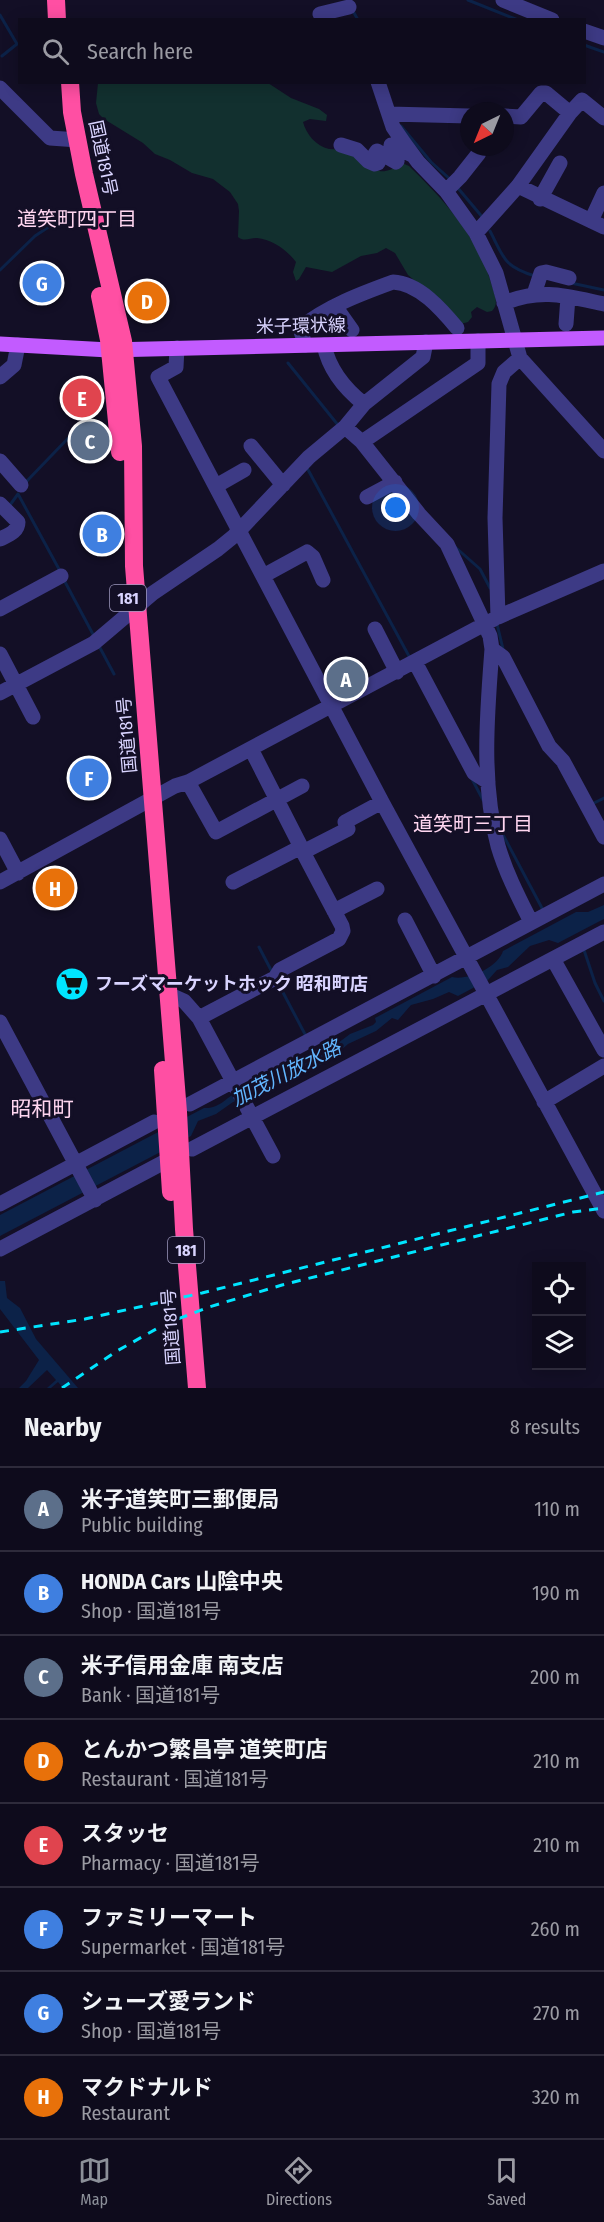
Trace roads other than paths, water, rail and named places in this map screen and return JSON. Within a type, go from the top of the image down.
[{"type":"highway","points":[[56,0],[57,18]]},
{"type":"highway","points":[[66,0],[67,18]]},
{"type":"highway","name":"国道181号","points":[[61,84],[74,140]]},
{"type":"highway","name":"国道181号","points":[[69,84],[77,185],[106,320],[116,350],[124,537],[134,611],[172,1114],[197,1388]]},
{"type":"highway","name":"国道181号","points":[[172,1114],[168,1160],[184,1388]]},
{"type":"main road","name":"米子環状線","points":[[0,344],[116,350],[604,338]]},
{"type":"street","points":[[503,0],[547,18]]},
{"type":"street","points":[[320,14],[350,9]]},
{"type":"street","points":[[586,31],[604,38]]},
{"type":"street","points":[[379,84],[393,127],[412,155],[446,191],[498,265],[504,303],[520,358],[604,451]]},
{"type":"street","points":[[476,233],[518,186],[590,87]]},
{"type":"street","points":[[0,88],[50,138],[74,140]]},
{"type":"street","points":[[514,117],[521,117],[541,93],[553,89],[570,113]]},
{"type":"street","points":[[582,100],[604,118]]},
{"type":"street","points":[[389,114],[460,116]]},
{"type":"street","points":[[341,145],[357,150],[368,161],[375,164],[378,163],[376,151],[397,161],[391,145],[412,155]]},
{"type":"street","points":[[446,191],[477,156]]},
{"type":"street","points":[[540,198],[560,163]]},
{"type":"street","points":[[518,186],[597,224],[604,193]]},
{"type":"street","points":[[534,294],[541,273],[546,272],[569,278]]},
{"type":"street","points":[[305,345],[300,328],[335,306],[393,282],[399,282],[421,292],[457,328]]},
{"type":"street","points":[[504,303],[523,295],[534,294],[568,297],[604,304]]},
{"type":"street","points":[[566,324],[568,297]]},
{"type":"street","points":[[335,306],[352,330]]},
{"type":"street","points":[[362,442],[478,363],[478,341]]},
{"type":"street","points":[[0,693],[94,643],[160,588],[207,558],[239,530],[281,483],[345,427],[364,404],[423,357],[426,342]]},
{"type":"street","points":[[0,377],[14,365],[18,345]]},
{"type":"street","points":[[324,345],[328,362],[334,371],[354,396],[364,404]]},
{"type":"street","points":[[177,348],[176,366],[158,377],[382,802],[604,1211]]},
{"type":"street","points":[[520,358],[504,372],[499,384],[488,782],[498,847],[512,884],[531,922]]},
{"type":"street","points":[[345,427],[362,442],[419,514],[447,544],[492,621]]},
{"type":"street","points":[[251,446],[281,483]]},
{"type":"street","points":[[0,461],[21,485]]},
{"type":"street","points":[[216,486],[244,470]]},
{"type":"street","points":[[367,497],[395,482]]},
{"type":"street","points":[[0,504],[18,522],[18,526],[14,532],[0,539]]},
{"type":"street","points":[[263,576],[307,552],[313,557],[323,580]]},
{"type":"street","points":[[0,882],[175,786],[189,782],[492,621],[604,571]]},
{"type":"street","points":[[0,609],[61,576]]},
{"type":"street","points":[[375,629],[397,672]]},
{"type":"street","points":[[492,649],[502,657],[549,747],[560,757],[598,808],[604,837]]},
{"type":"street","points":[[0,654],[33,717]]},
{"type":"street","points":[[416,662],[474,773],[488,782]]},
{"type":"street","points":[[199,1018],[275,978],[280,970],[339,939],[343,931],[251,749]]},
{"type":"street","points":[[189,782],[216,832],[302,786]]},
{"type":"street","points":[[233,882],[348,829],[345,822],[382,802]]},
{"type":"street","points":[[0,839],[18,873]]},
{"type":"street","points":[[0,1204],[468,960],[531,922],[604,884]]},
{"type":"street","points":[[334,911],[377,889]]},
{"type":"street","points":[[405,920],[434,976]]},
{"type":"street","points":[[192,1149],[250,1115],[604,932]]},
{"type":"street","points":[[553,959],[604,1050]]},
{"type":"street","points":[[175,997],[184,1001],[199,1018],[273,1156]]},
{"type":"street","points":[[0,1022],[94,1197]]},
{"type":"street","points":[[544,1101],[604,1065]]},
{"type":"street","points":[[0,1249],[94,1197],[168,1160]]},
{"type":"water","points":[[604,905],[604,919],[558,943],[549,940],[530,946],[508,967],[497,970],[488,980],[458,996],[449,992],[411,1005],[398,1020],[392,1018],[376,1031],[348,1044],[329,1061],[290,1079],[261,1088],[251,1099],[233,1102],[216,1114],[198,1121],[191,1136],[0,1236],[0,1215],[204,1108],[220,1104],[243,1087],[250,1089],[263,1079],[287,1074],[322,1055],[350,1034],[373,1025],[376,1022],[375,1018],[452,977],[466,977],[482,972],[500,957],[503,951],[576,912],[588,912]]},
{"type":"water","points":[[0,1281],[5,1281],[7,1298],[20,1308],[36,1339],[78,1388],[63,1388],[58,1382],[51,1388],[47,1388],[56,1380],[47,1370],[28,1388],[19,1388],[39,1360],[0,1309]]},
{"type":"waterway","points":[[468,0],[513,18]]},
{"type":"waterway","points":[[353,11],[357,18]]},
{"type":"waterway","points":[[0,15],[17,44],[2,56]]},
{"type":"waterway","points":[[586,46],[604,52]]},
{"type":"waterway","points":[[401,126],[431,162],[451,180]]},
{"type":"waterway","points":[[457,187],[484,219]]},
{"type":"waterway","points":[[0,270],[35,236],[68,210]]},
{"type":"waterway","points":[[490,231],[506,260],[516,269],[535,276]]},
{"type":"waterway","points":[[571,283],[604,290]]},
{"type":"waterway","points":[[288,363],[338,425]]},
{"type":"waterway","points":[[25,483],[76,430]]},
{"type":"waterway","points":[[306,466],[410,658]]},
{"type":"waterway","points":[[18,494],[60,571]]},
{"type":"waterway","points":[[10,505],[18,494]]},
{"type":"waterway","points":[[454,546],[480,569],[490,588]]},
{"type":"waterway","points":[[64,580],[95,638]]},
{"type":"waterway","points":[[497,624],[503,649]]},
{"type":"waterway","points":[[99,646],[114,674]]},
{"type":"waterway","points":[[472,779],[483,800]]},
{"type":"waterway","points":[[592,804],[604,798]]},
{"type":"waterway","points":[[501,831],[543,910]]},
{"type":"waterway","points":[[259,947],[272,972]]},
{"type":"waterway","points":[[584,950],[595,983],[604,1001]]},
{"type":"waterway","name":"加茂川放水路","points":[[278,983],[307,1038]]},
{"type":"waterway","name":"加茂川放水路","points":[[312,1046],[318,1059]]},
{"type":"railway","points":[[0,1332],[85,1319],[202,1293],[604,1192]]},
{"type":"railway","points":[[62,1388],[117,1351],[165,1324],[209,1307],[282,1285],[573,1212],[604,1208]]},
{"type":"place","name":"シューズ愛ランド","points":[[42,283]]},
{"type":"place","name":"とんかつ繁昌亭 道笑町店","points":[[147,301]]},
{"type":"place","name":"スタッセ","points":[[82,398]]},
{"type":"place","name":"米子信用金庫 南支店","points":[[90,441]]},
{"type":"place","name":"HONDA Cars 山陰中央","points":[[102,534]]},
{"type":"place","name":"米子道笑町三郵便局","points":[[346,679]]},
{"type":"place","name":"ファミリーマート","points":[[89,778]]},
{"type":"place","name":"マクドナルド","points":[[55,888]]},
{"type":"place","name":"フーズマーケットホック 昭和町店","points":[[72,984]]},
{"type":"district","name":"道笑町四丁目","points":[[77,219]]},
{"type":"district","name":"道笑町三丁目","points":[[473,824]]},
{"type":"district","name":"昭和町","points":[[42,1109]]}]
